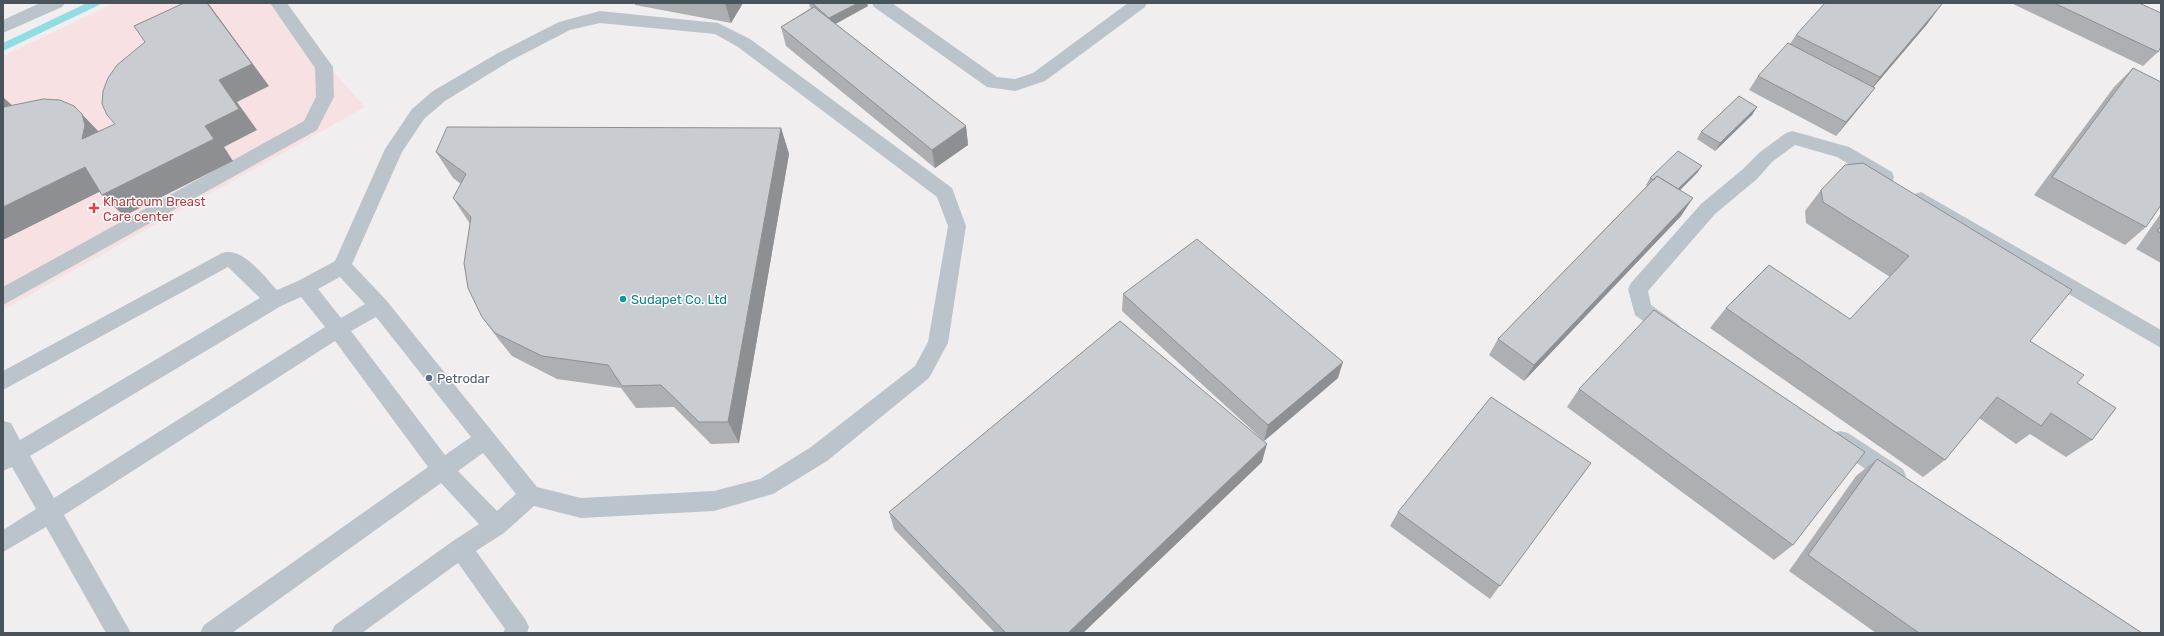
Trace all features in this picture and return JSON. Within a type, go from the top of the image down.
[{"type":"street","points":[[3,27],[56,3]]},
{"type":"lane","points":[[3,297],[311,125],[325,97],[324,67],[278,3]]},
{"type":"lane","points":[[880,3],[993,83],[1015,85],[1039,77],[1139,3]]},
{"type":"lane","points":[[9,457],[274,300],[305,287],[342,266],[394,149],[418,114],[438,96],[504,57],[565,26],[600,17],[718,29],[744,43],[945,193],[957,226],[938,343],[922,372],[819,454],[765,487],[714,501],[581,508],[530,495],[484,440],[379,306],[342,266]]},
{"type":"lane","points":[[1692,344],[1642,309],[1638,289],[1708,209],[1750,174],[1766,157],[1792,138],[1843,152],[2161,340]]},
{"type":"lane","points":[[3,381],[228,259],[236,261],[274,300]]},
{"type":"lane","points":[[305,287],[443,470],[496,526]]},
{"type":"lane","points":[[3,542],[338,329],[379,306]]},
{"type":"lane","points":[[3,430],[9,457],[49,513],[118,633]]},
{"type":"lane","points":[[1826,431],[1912,488]]},
{"type":"lane","points":[[212,633],[484,440]]},
{"type":"lane","points":[[343,633],[461,548],[496,526],[530,495]]},
{"type":"lane","points":[[461,548],[517,627],[515,633]]},
{"type":"shaded area","name":"Khartoum Breast Care center","points":[[114,3],[272,3],[365,107],[3,310],[3,56]]},
{"type":"building","points":[[184,3],[207,3],[252,64],[219,80],[239,109],[205,126],[214,139],[102,195],[85,167],[3,207],[3,106],[43,99],[60,100],[74,106],[82,114],[85,125],[82,139],[115,124],[107,115],[102,104],[103,91],[108,78],[117,65],[145,42],[134,26]]},
{"type":"building","points":[[812,3],[858,3],[829,18]]},
{"type":"building","points":[[1825,3],[1942,4],[1880,77],[1796,35]]},
{"type":"building","points":[[2054,3],[2139,3],[2161,13],[2161,47],[2158,52]]},
{"type":"building","points":[[814,7],[966,126],[932,150],[781,27]]},
{"type":"building","points":[[1788,43],[1875,88],[1846,122],[1758,76]]},
{"type":"building","points":[[2133,68],[2161,82],[2161,205],[2146,227],[2052,177]]},
{"type":"building","points":[[1739,96],[1757,107],[1720,143],[1701,132]]},
{"type":"building","name":"Sudapet Co. Ltd","points":[[447,127],[781,128],[728,422],[699,422],[661,385],[622,386],[608,365],[542,356],[495,333],[482,317],[468,288],[464,263],[471,217],[453,198],[466,174],[436,152]]},
{"type":"building","points":[[1678,151],[1702,166],[1678,189],[1657,176],[1654,180],[1650,178]]},
{"type":"building","points":[[1863,163],[2072,290],[2030,341],[2084,375],[2077,383],[2116,408],[2092,440],[2051,413],[2041,426],[1997,397],[1945,460],[1726,308],[1769,265],[1850,319],[1909,256],[1823,202],[1821,190],[1845,165]]},
{"type":"building","points":[[1657,176],[1693,198],[1534,365],[1498,339]]},
{"type":"building","points":[[2161,226],[2161,233],[2157,231]]},
{"type":"building","points":[[1197,239],[1343,362],[1268,425],[1123,294]]},
{"type":"building","points":[[1654,310],[1865,452],[1793,545],[1579,389]]},
{"type":"building","points":[[1120,321],[1267,444],[1068,633],[1006,633],[889,512]]},
{"type":"building","points":[[1491,397],[1591,463],[1500,586],[1398,512]]},
{"type":"building","points":[[1877,459],[2142,633],[1919,633],[1808,555]]},
{"type":"waterway","points":[[3,47],[96,3]]},
{"type":"place","name":"Khartoum Breast Care center","points":[[94,208]]},
{"type":"place","name":"Sudapet Co. Ltd","points":[[623,299]]},
{"type":"place","name":"Petrodar","points":[[429,378]]}]
